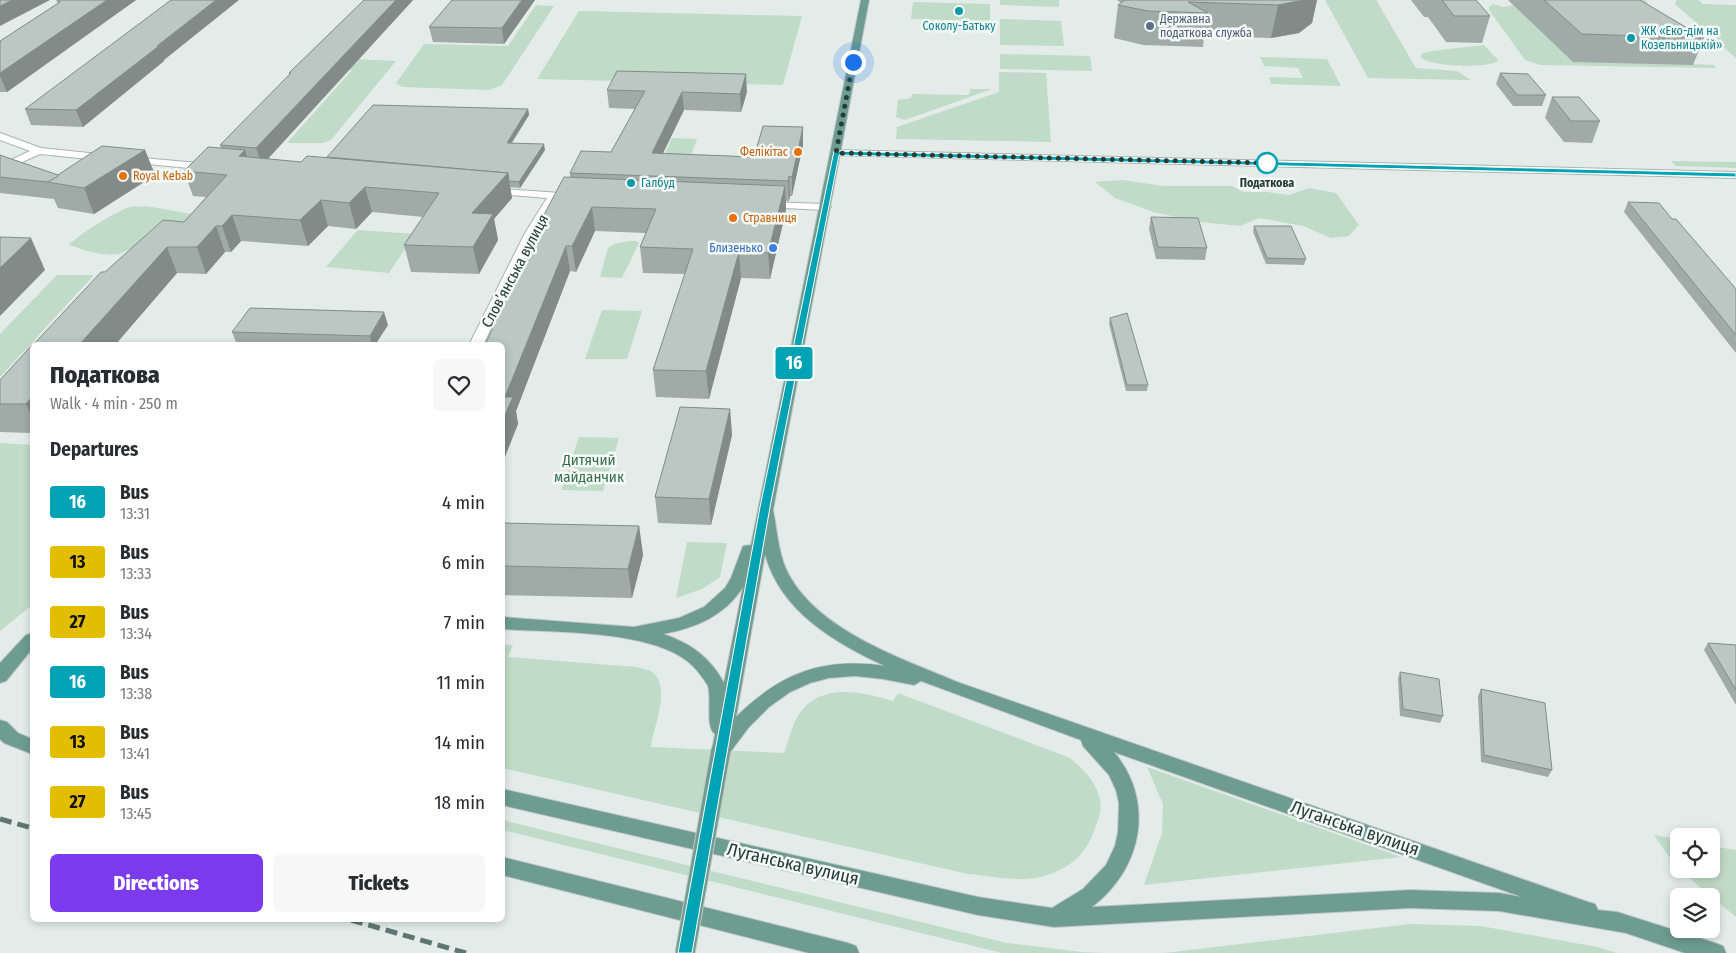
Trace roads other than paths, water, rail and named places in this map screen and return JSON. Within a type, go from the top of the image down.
[{"type":"main road","points":[[685,953],[765,507],[865,0]]},
{"type":"main road","points":[[505,622],[632,632],[662,629],[696,619],[716,607],[738,581],[765,507]]},
{"type":"main road","name":"Луганська вулиця","points":[[765,507],[778,570],[790,589],[804,606],[822,622],[864,649],[954,688],[1083,735],[1437,856],[1626,924],[1715,953]]},
{"type":"main road","points":[[505,627],[531,625]]},
{"type":"main road","points":[[632,632],[660,639],[682,649],[702,664],[717,684],[721,750]]},
{"type":"main road","points":[[0,676],[30,641]]},
{"type":"main road","name":"Луганська вулиця","points":[[721,750],[742,721],[760,704],[783,686],[814,674],[853,668],[889,672],[954,688]]},
{"type":"main road","points":[[0,727],[11,738],[30,746]]},
{"type":"main road","name":"Луганська вулиця","points":[[1054,918],[1077,906],[1096,892],[1114,868],[1121,855],[1128,834],[1130,812],[1126,790],[1112,763],[1102,751],[1083,735]]},
{"type":"main road","name":"Луганська вулиця","points":[[505,798],[978,906],[1054,918],[1410,899],[1499,902],[1626,924]]},
{"type":"main road","points":[[505,867],[848,953]]},
{"type":"street","points":[[0,136],[39,151],[226,168]]},
{"type":"street","points":[[0,169],[39,151]]},
{"type":"street","points":[[836,153],[1736,175]]},
{"type":"street","points":[[484,190],[583,198]]},
{"type":"street","name":"Словʼянська вулиця","points":[[477,342],[531,233],[554,196]]},
{"type":"street","points":[[758,205],[825,207]]},
{"type":"railway","points":[[0,819],[30,827]]},
{"type":"railway","points":[[358,922],[466,953]]},
{"type":"place","name":"Соколу-Батьку","points":[[959,11]]},
{"type":"place","name":"Державна податкова служба","points":[[1150,26]]},
{"type":"place","name":"ЖК «Еко-дім на Козельницькій»","points":[[1631,38]]},
{"type":"place","name":"Фелікітас","points":[[798,152]]},
{"type":"place","name":"Податкова","points":[[1267,163]]},
{"type":"place","name":"Royal Kebab","points":[[123,176]]},
{"type":"place","name":"Галбуд","points":[[631,183]]},
{"type":"place","name":"Стравниця","points":[[733,218]]},
{"type":"place","name":"Близенько","points":[[773,248]]},
{"type":"park label","name":"Дитячий майданчик","points":[[589,468]]}]
